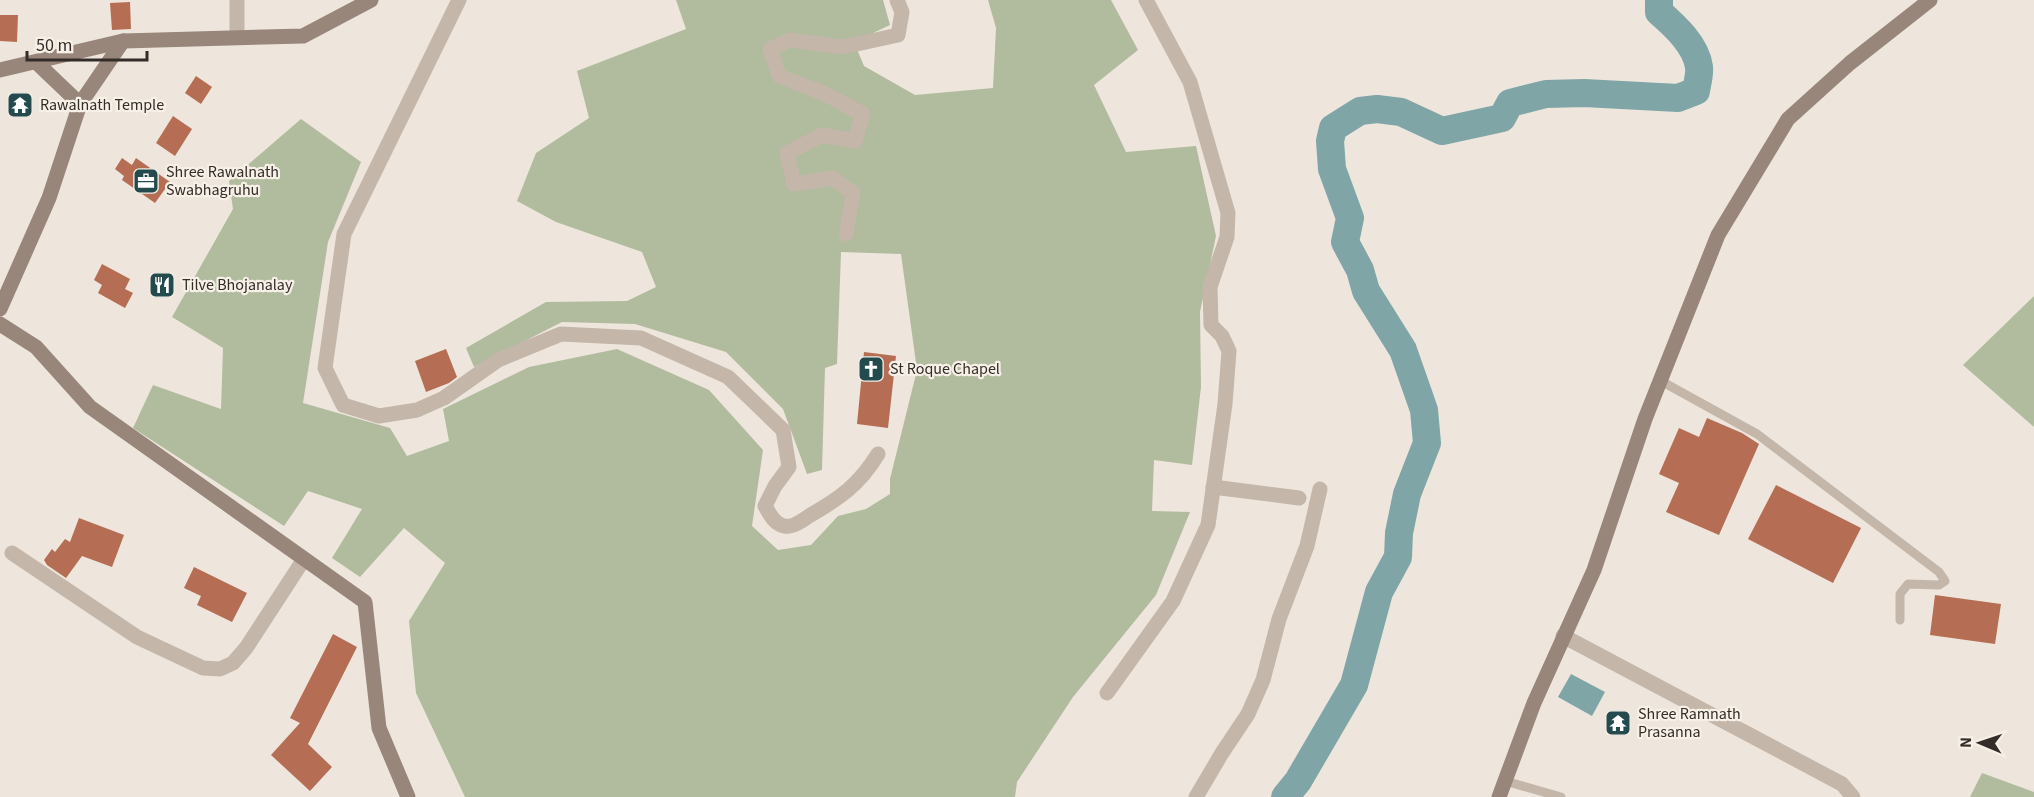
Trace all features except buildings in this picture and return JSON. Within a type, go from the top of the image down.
[{"type":"street","points":[[237,0],[237,37]]},
{"type":"street","points":[[0,70],[123,42],[303,36],[371,0]]},
{"type":"street","points":[[459,0],[344,234],[326,368],[343,405],[379,416],[417,410],[444,398],[498,360],[561,334],[641,338],[728,377],[783,430],[789,467],[775,486],[765,507],[774,521],[785,526],[798,523],[843,496],[868,470],[878,454]]},
{"type":"street","points":[[846,234],[853,193],[833,178],[794,184],[787,153],[822,135],[855,141],[863,114],[823,93],[779,76],[770,49],[790,40],[843,47],[898,35],[902,12],[897,0]]},
{"type":"street","points":[[1107,693],[1173,601],[1208,525],[1225,404],[1229,351],[1222,336],[1211,325],[1210,287],[1227,237],[1228,213],[1190,82],[1146,0]]},
{"type":"street","points":[[1499,797],[1534,702],[1594,570],[1645,419],[1718,235],[1788,119],[1850,63],[1930,0]]},
{"type":"street","points":[[0,309],[49,198],[80,104],[123,42]]},
{"type":"street","points":[[36,62],[80,104]]},
{"type":"street","points":[[0,324],[36,347],[90,407],[365,602],[379,728],[408,797]]},
{"type":"street","points":[[1213,487],[1299,498]]},
{"type":"street","points":[[1196,797],[1248,714],[1263,680],[1279,619],[1307,546],[1320,489]]},
{"type":"street","points":[[12,553],[137,637],[202,668],[220,669],[233,663],[246,648],[304,560]]},
{"type":"street","points":[[1563,636],[1842,784],[1853,797]]},
{"type":"lane","points":[[1661,381],[1757,434],[1939,572],[1945,581],[1939,585],[1908,584],[1900,594],[1900,620]]},
{"type":"lane","points":[[1505,781],[1561,797]]},
{"type":"green space","points":[[676,0],[883,0],[890,25],[854,42],[864,66],[915,95],[993,88],[996,28],[988,0],[1111,0],[1138,50],[1094,85],[1126,152],[1196,146],[1216,236],[1200,312],[1201,387],[1192,465],[1154,460],[1152,511],[1190,512],[1156,595],[1073,697],[1017,782],[1015,797],[465,797],[416,693],[409,621],[445,563],[404,528],[360,577],[332,558],[362,509],[308,491],[284,526],[133,428],[153,385],[221,409],[223,348],[172,317],[233,209],[229,181],[301,119],[361,162],[328,242],[303,403],[390,428],[407,456],[449,441],[443,409],[529,367],[617,349],[709,390],[763,450],[752,526],[778,550],[811,545],[838,516],[866,509],[890,494],[890,479],[917,370],[901,254],[841,252],[837,364],[825,368],[822,470],[807,474],[783,409],[726,352],[635,324],[562,322],[474,367],[466,348],[546,302],[627,301],[656,287],[642,252],[556,222],[517,201],[536,153],[589,118],[577,71],[686,29]]},
{"type":"green space","points":[[2034,296],[2034,427],[1963,365]]},
{"type":"green space","points":[[1982,773],[2034,792],[2034,797],[1970,797]]},
{"type":"water","points":[[1571,674],[1605,692],[1592,716],[1558,697]]},
{"type":"waterway","points":[[1285,797],[1298,781],[1354,685],[1379,592],[1398,557],[1399,533],[1407,494],[1427,443],[1424,410],[1403,350],[1366,291],[1360,270],[1345,242],[1350,218],[1332,169],[1330,141],[1333,128],[1360,111],[1377,109],[1401,112],[1442,131],[1502,118],[1510,103],[1546,94],[1584,93],[1678,98],[1696,91],[1699,70],[1694,51],[1684,36],[1659,12],[1659,0]]},
{"type":"place","name":"Rawalnath Temple","points":[[20,105]]},
{"type":"place","name":"Shree Rawalnath Swabhagruhu","points":[[146,181]]},
{"type":"place","name":"Tilve Bhojanalay","points":[[162,285]]},
{"type":"place","name":"St Roque Chapel","points":[[871,369]]},
{"type":"place","name":"Shree Ramnath Prasanna","points":[[1618,723]]}]
